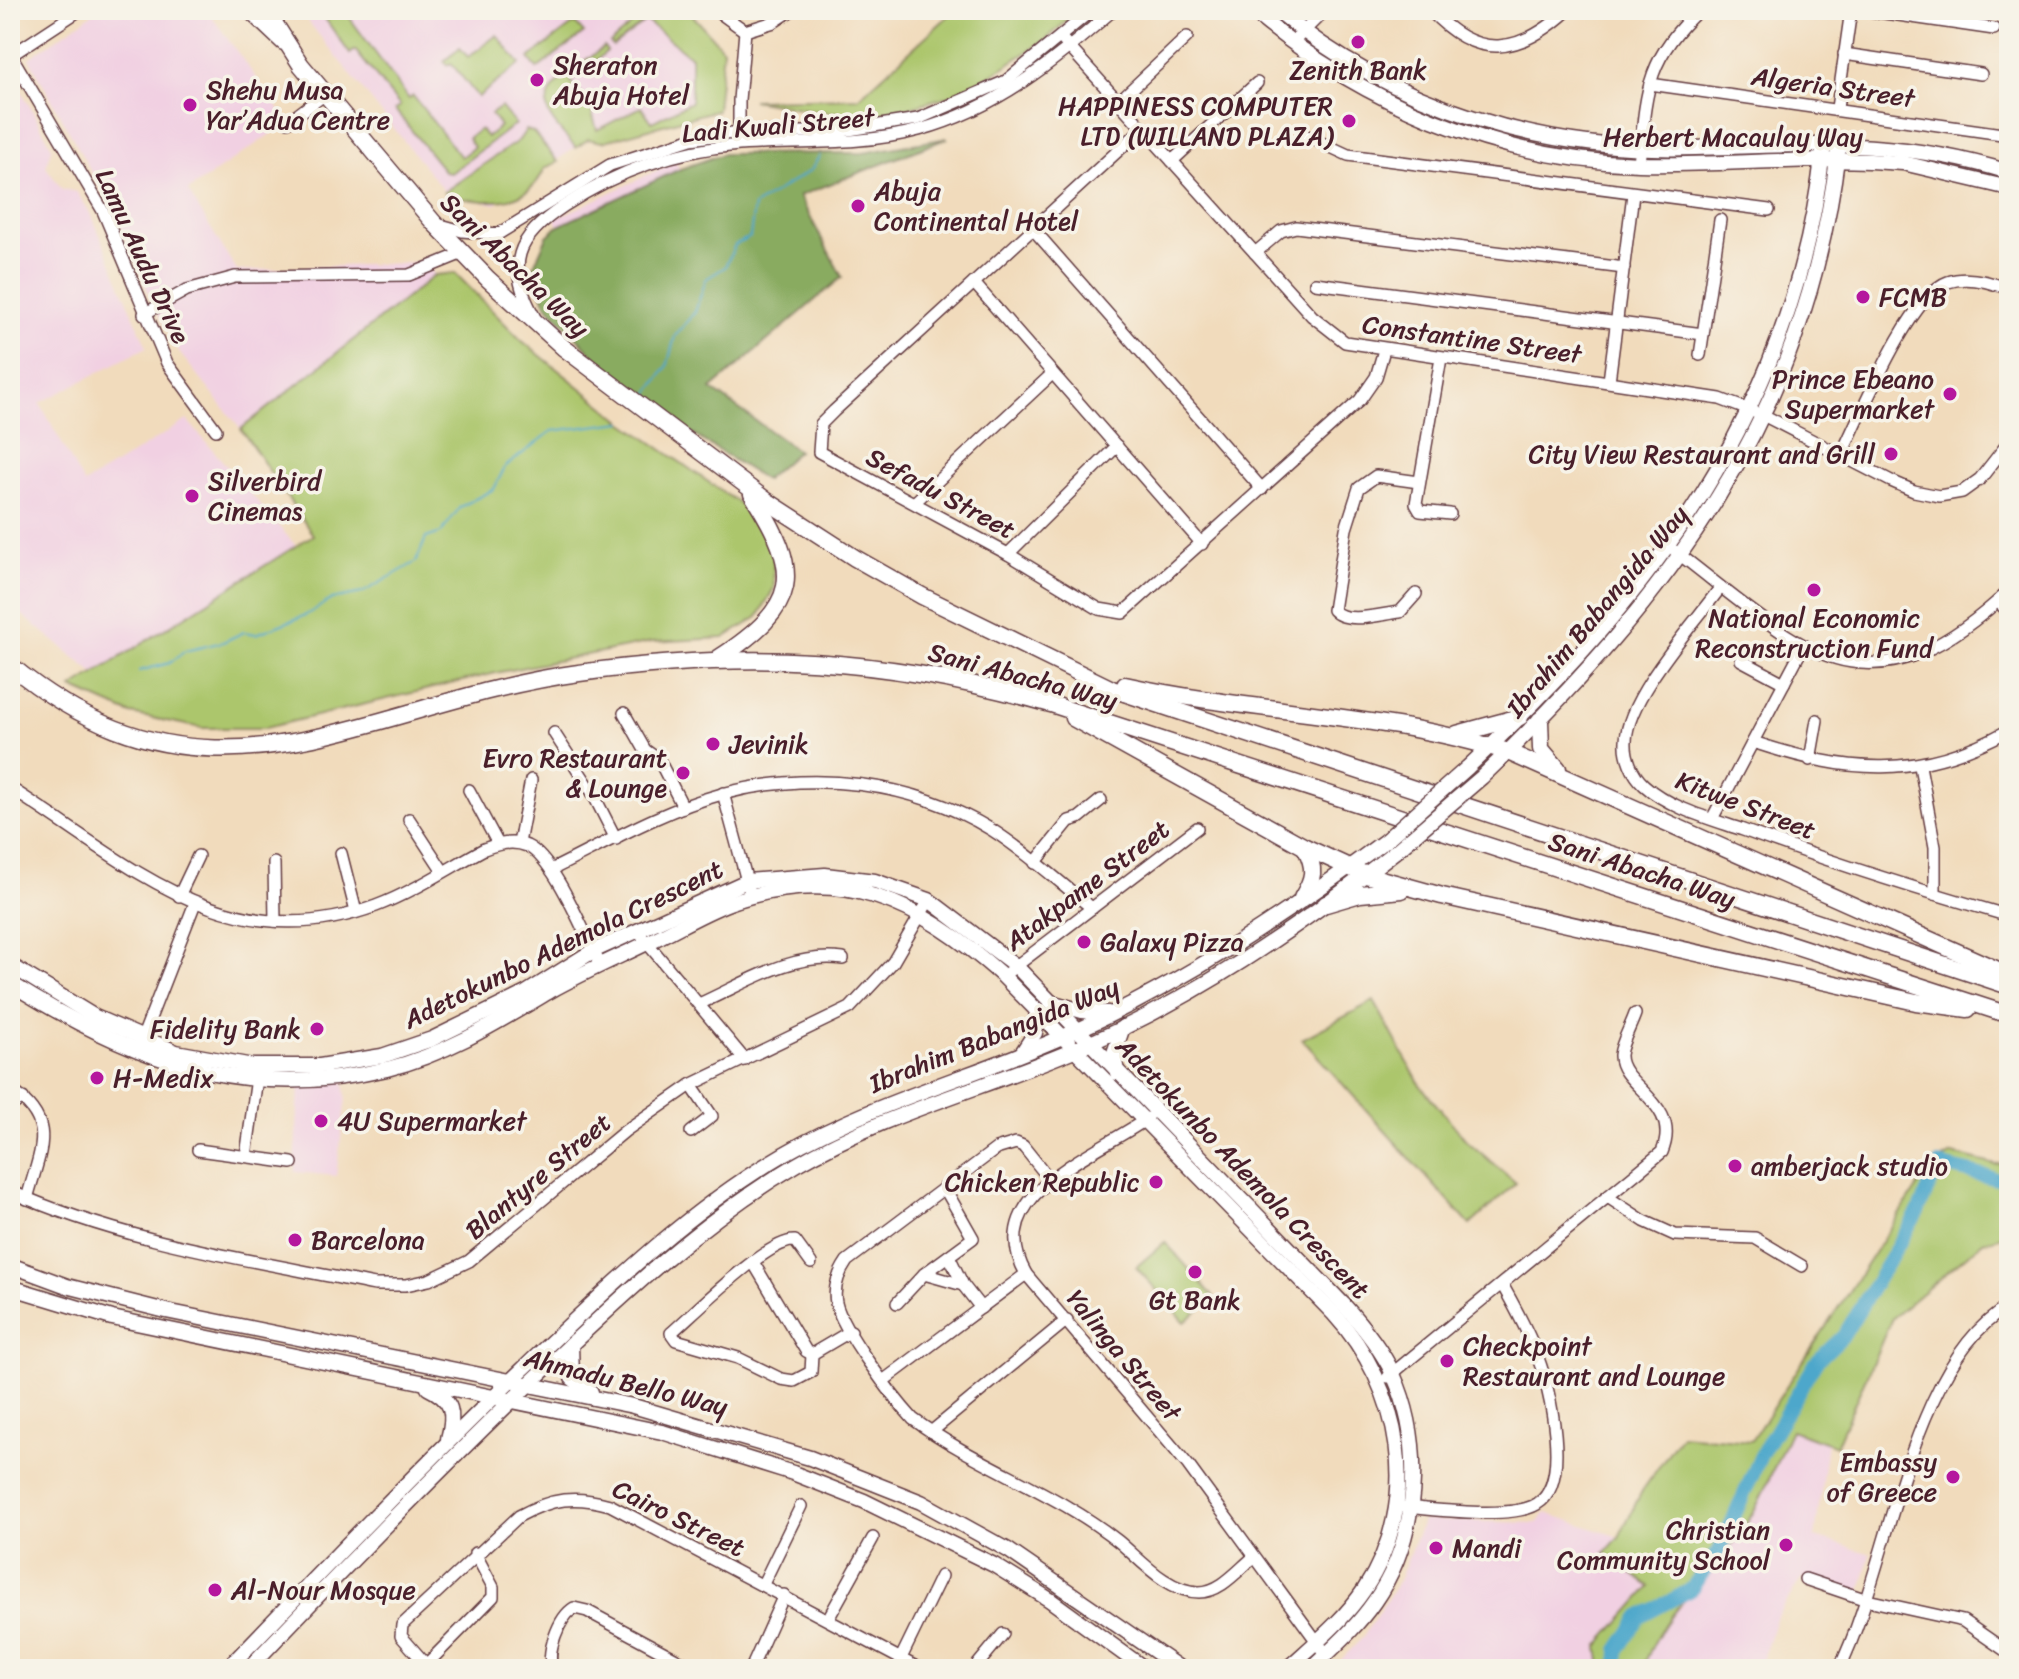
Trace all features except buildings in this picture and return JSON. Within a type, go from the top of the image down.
[{"type":"highway","name":"Sani Abacha Way","points":[[266,10],[301,65],[434,223],[564,348],[725,472],[868,565],[1078,674],[1207,723],[2009,986]]},
{"type":"highway","points":[[719,658],[763,627],[775,613],[786,585],[785,553],[779,538],[746,486]]},
{"type":"highway","name":"Sani Abacha Way","points":[[10,665],[70,709],[105,725],[163,743],[222,749],[304,741],[575,674],[719,658],[847,663],[928,674],[1051,704],[2007,1014]]},
{"type":"highway","points":[[1078,674],[1213,701],[1451,735],[1490,746],[1565,776],[2009,975]]},
{"type":"highway","points":[[1051,704],[1128,751],[1305,847],[1366,875],[1424,891],[1916,1002],[2007,1014]]},
{"type":"highway","points":[[1451,735],[1477,731],[1520,717]]},
{"type":"highway","points":[[1540,720],[1541,749],[1565,776]]},
{"type":"highway","points":[[1302,898],[1314,873],[1314,865],[1305,847]]},
{"type":"highway","points":[[1326,904],[1383,890],[1424,891]]},
{"type":"main road","name":"Herbert Macaulay Way","points":[[1251,10],[1292,43],[1357,84],[1441,125],[1540,153],[1639,164],[1830,159],[1903,163],[2009,188]]},
{"type":"main road","name":"Herbert Macaulay Way","points":[[1277,10],[1303,32],[1394,86],[1447,110],[1514,130],[1573,143],[1641,147],[1832,143],[1952,156],[2009,172]]},
{"type":"main road","name":"Ibrahim Babangida Way","points":[[227,1669],[492,1396],[659,1241],[720,1194],[836,1127],[1078,1030],[1209,960],[1349,867],[1391,845],[1482,777],[1540,720],[1674,551],[1707,487],[1758,413],[1798,288],[1832,143]]},
{"type":"main road","name":"Ibrahim Babangida Way","points":[[248,1669],[511,1401],[674,1251],[731,1207],[796,1165],[896,1118],[1075,1050],[1123,1027],[1237,963],[1326,904],[1366,875],[1391,845],[1520,717],[1674,551]]},
{"type":"main road","name":"Adetokunbo Ademola Crescent","points":[[10,983],[62,1015],[139,1046],[253,1066],[352,1062],[408,1048],[462,1026],[596,957],[703,914],[781,876],[853,877],[929,900],[1016,966],[1118,1073],[1150,1117]]},
{"type":"main road","name":"Adetokunbo Ademola Crescent","points":[[749,889],[842,889],[897,902],[948,929],[1003,976],[1075,1050],[1150,1117],[1347,1328],[1387,1378],[1403,1507],[1364,1590],[1342,1618],[1311,1669]]},
{"type":"main road","name":"Adetokunbo Ademola Crescent","points":[[10,965],[173,1065],[257,1078],[301,1079],[383,1070],[413,1061],[466,1039],[596,957]]},
{"type":"main road","points":[[1051,1002],[1082,1011],[1112,1013]]},
{"type":"main road","points":[[1022,1053],[1035,1033],[1037,1010]]},
{"type":"main road","points":[[1118,1073],[1115,1043],[1123,1027]]},
{"type":"main road","points":[[1049,1060],[1077,1063],[1098,1072]]},
{"type":"main road","name":"Ahmadu Bello Way","points":[[10,1265],[67,1286],[166,1311],[513,1379],[601,1399],[767,1444],[868,1479],[921,1502],[1008,1550],[1181,1669]]},
{"type":"main road","name":"Ahmadu Bello Way","points":[[10,1287],[112,1318],[662,1432],[793,1473],[864,1501],[994,1565],[1050,1600],[1145,1669]]},
{"type":"main road","points":[[571,1344],[572,1378],[601,1399]]},
{"type":"main road","points":[[410,1379],[443,1395],[449,1403],[453,1417],[448,1440]]},
{"type":"main road","name":"Adetokunbo Ademola Crescent","points":[[1287,1669],[1322,1648]]},
{"type":"street","points":[[10,56],[80,10]]},
{"type":"street","points":[[246,10],[301,65]]},
{"type":"street","points":[[716,10],[745,31]]},
{"type":"street","points":[[745,31],[774,22],[792,10]]},
{"type":"street","name":"Ladi Kwali Street","points":[[434,223],[462,231],[498,234],[627,157],[681,141],[739,132],[836,132],[918,119],[1006,81],[1092,10]]},
{"type":"street","name":"Ladi Kwali Street","points":[[538,324],[518,279],[520,250],[532,230],[586,192],[630,170],[691,151],[740,145],[832,143],[920,130],[999,98],[1070,48],[1113,10]]},
{"type":"street","points":[[1430,10],[1451,32],[1489,46],[1528,40],[1568,10]]},
{"type":"street","points":[[1678,10],[1687,20]]},
{"type":"street","points":[[1639,164],[1650,84],[1659,55],[1699,10]]},
{"type":"street","points":[[1837,108],[1851,10]]},
{"type":"street","points":[[1864,10],[1994,29]]},
{"type":"street","points":[[1292,43],[1322,11]]},
{"type":"street","points":[[740,145],[745,31]]},
{"type":"street","points":[[1119,101],[1187,37]]},
{"type":"street","name":"Constantine Street","points":[[1061,38],[1255,253],[1334,335],[1357,346],[1708,396],[1758,413],[1914,491],[1939,496],[1962,492],[1980,479],[2009,442]]},
{"type":"street","points":[[1844,54],[1981,74]]},
{"type":"street","name":"Lamu Audu Drive","points":[[10,56],[103,211],[167,363],[216,430]]},
{"type":"street","points":[[1172,161],[1257,83]]},
{"type":"street","name":"Algeria Street","points":[[1650,84],[1837,108],[2009,135]]},
{"type":"street","points":[[288,122],[325,94]]},
{"type":"street","name":"Sefadu Street","points":[[1143,128],[821,424],[819,452],[1008,554],[1099,609],[1123,613],[1360,400],[1376,377],[1384,350]]},
{"type":"street","points":[[1307,136],[1348,155],[1769,210]]},
{"type":"street","points":[[1609,381],[1633,194]]},
{"type":"street","points":[[1700,355],[1720,220]]},
{"type":"street","points":[[1255,253],[1281,231],[1296,227],[1624,268]]},
{"type":"street","points":[[1033,229],[1262,489]]},
{"type":"street","points":[[144,314],[209,282],[235,277],[409,275],[463,253]]},
{"type":"street","points":[[1841,455],[1908,321],[1924,301],[1949,281],[1973,279],[2009,289]]},
{"type":"street","points":[[974,283],[1202,544]]},
{"type":"street","points":[[1315,283],[1703,334]]},
{"type":"street","points":[[1441,358],[1416,504],[1420,511],[1450,514]]},
{"type":"street","points":[[915,502],[1052,374]]},
{"type":"street","points":[[1008,554],[1117,446]]},
{"type":"street","points":[[1416,594],[1400,612],[1351,618],[1339,616],[1333,610],[1346,529],[1359,488],[1376,476],[1419,482]]},
{"type":"street","points":[[1674,551],[1803,647],[1841,661],[1897,661],[1953,639],[2009,591]]},
{"type":"street","name":"Kitwe Street","points":[[1720,588],[1635,704],[1625,744],[1630,765],[1643,784],[1663,798],[1712,819],[2009,916]]},
{"type":"street","points":[[1998,601],[2009,613]]},
{"type":"street","points":[[1712,819],[1803,647]]},
{"type":"street","points":[[1741,660],[1784,683]]},
{"type":"street","points":[[624,713],[645,750],[659,760],[683,807]]},
{"type":"street","points":[[1810,760],[1817,720]]},
{"type":"street","points":[[1753,742],[1810,760],[1869,768],[1920,766],[1970,750],[2009,730]]},
{"type":"street","points":[[554,733],[591,790],[616,839]]},
{"type":"street","points":[[1920,766],[1935,847],[1935,894]]},
{"type":"street","points":[[519,843],[531,780]]},
{"type":"street","points":[[551,870],[683,807],[723,793],[813,781],[856,783],[885,788],[962,814],[993,831],[1092,908]]},
{"type":"street","points":[[10,788],[157,886],[195,903],[275,921],[327,918],[356,912],[379,904],[498,844],[519,843],[530,847],[551,870],[596,957]]},
{"type":"street","points":[[469,790],[498,844]]},
{"type":"street","points":[[723,793],[749,889]]},
{"type":"street","points":[[1035,863],[1069,821],[1079,818],[1101,800]]},
{"type":"street","points":[[409,819],[443,871]]},
{"type":"street","name":"Atakpame Street","points":[[1003,976],[1197,828]]},
{"type":"street","points":[[341,853],[356,912]]},
{"type":"street","points":[[179,896],[198,856]]},
{"type":"street","points":[[274,863],[275,921]]},
{"type":"street","name":"Blantyre Street","points":[[10,1191],[87,1221],[174,1245],[375,1285],[406,1285],[429,1280],[469,1261],[625,1131],[691,1085],[859,1001],[893,962],[929,900]]},
{"type":"street","points":[[139,1046],[195,903]]},
{"type":"street","points":[[642,938],[745,1060]]},
{"type":"street","points":[[699,1004],[796,960],[819,956],[843,959]]},
{"type":"street","points":[[1387,1378],[1654,1161],[1667,1140],[1666,1123],[1621,1061],[1620,1055],[1635,1014]]},
{"type":"street","points":[[246,1156],[257,1078]]},
{"type":"street","points":[[691,1085],[712,1116],[691,1132]]},
{"type":"street","points":[[10,1089],[23,1098],[40,1118],[42,1133],[27,1199]]},
{"type":"street","points":[[10,1106],[23,1098]]},
{"type":"street","name":"Yalinga Street","points":[[1150,1117],[1034,1193],[1017,1218],[1014,1239],[1016,1257],[1026,1274],[1180,1455],[1322,1648]]},
{"type":"street","points":[[1051,1181],[1023,1146],[1016,1143],[996,1149],[859,1250],[838,1274],[836,1304],[900,1404],[931,1432],[1066,1506],[1114,1538],[1166,1581],[1184,1590],[1212,1590],[1254,1557]]},
{"type":"street","points":[[198,1150],[292,1163]]},
{"type":"street","points":[[897,1303],[924,1274],[971,1241],[973,1234],[944,1187]]},
{"type":"street","points":[[1609,1198],[1644,1221],[1675,1235],[1755,1238],[1802,1266]]},
{"type":"street","points":[[811,1263],[795,1241],[789,1240],[753,1262],[671,1333],[671,1337],[738,1358],[781,1379],[794,1381],[811,1372],[812,1354]]},
{"type":"street","points":[[949,1256],[963,1285],[981,1308]]},
{"type":"street","points":[[753,1262],[806,1351],[812,1354]]},
{"type":"street","points":[[924,1274],[963,1285]]},
{"type":"street","points":[[883,1381],[1026,1274]]},
{"type":"street","points":[[1403,1507],[1508,1511],[1535,1506],[1547,1497],[1555,1482],[1549,1394],[1539,1359],[1503,1286]]},
{"type":"street","points":[[1839,1669],[1867,1600],[1906,1467],[1931,1405],[1976,1333],[2009,1306]]},
{"type":"street","points":[[931,1432],[1067,1320]]},
{"type":"street","points":[[812,1354],[851,1331]]},
{"type":"street","name":"Cairo Street","points":[[428,1667],[401,1636],[402,1625],[475,1553],[519,1516],[542,1503],[564,1497],[586,1498],[623,1512],[920,1669]]},
{"type":"street","points":[[763,1584],[801,1506]]},
{"type":"street","points":[[828,1619],[873,1538]]},
{"type":"street","points":[[428,1667],[493,1597],[493,1587],[475,1553]]},
{"type":"street","points":[[901,1658],[941,1576]]},
{"type":"street","points":[[1805,1579],[1867,1600],[1963,1621],[2009,1653]]},
{"type":"street","points":[[751,1669],[784,1595]]},
{"type":"street","points":[[553,1669],[549,1656],[564,1616],[574,1608],[587,1611],[695,1669]]},
{"type":"street","points":[[974,1669],[1003,1634]]},
{"type":"shaded area","points":[[98,10],[207,10],[288,122],[188,191],[237,271],[424,262],[435,275],[241,429],[182,356],[155,309],[125,234],[29,58]]},
{"type":"shaded area","name":"Sheraton Abuja Hotel","points":[[299,10],[688,10],[723,49],[717,110],[602,142],[588,139],[545,168],[540,180],[496,204],[448,196]]},
{"type":"shaded area","points":[[14,77],[52,147],[46,167],[62,189],[77,192],[92,216],[147,347],[40,403],[84,484],[187,420],[296,546],[95,674],[10,605],[10,79]]},
{"type":"shaded area","points":[[675,162],[680,169],[558,226],[555,219]]},
{"type":"shaded area","points":[[344,1081],[346,1098],[336,1176],[295,1172],[299,1084]]},
{"type":"shaded area","name":"Christian Community School","points":[[1791,1429],[1827,1442],[1815,1537],[1871,1554],[1860,1594],[1802,1578],[1777,1616],[1759,1669],[1643,1669],[1651,1645],[1677,1607],[1741,1532]]},
{"type":"shaded area","points":[[1546,1513],[1619,1537],[1606,1553],[1650,1587],[1598,1646],[1601,1669],[1332,1669],[1362,1638],[1399,1581],[1423,1520],[1537,1523]]},
{"type":"green space","points":[[319,10],[344,10],[409,99],[413,96],[461,157],[474,147],[468,138],[480,129],[487,137],[500,126],[491,114],[501,107],[515,124],[451,173],[445,172],[395,110],[400,106],[355,50],[350,54]]},
{"type":"green space","points":[[639,10],[688,10],[723,49],[717,110],[602,142],[588,139],[576,148],[553,121],[547,102],[557,83],[604,47],[607,51],[571,82],[589,102],[597,130],[641,107],[652,122],[691,102],[691,57],[646,21],[613,46],[610,43],[642,16]]},
{"type":"green space","points":[[955,10],[1078,10],[1046,40],[966,91],[883,115],[824,112],[752,100],[858,98]]},
{"type":"green space","points":[[575,23],[584,33],[537,69],[529,58]]},
{"type":"green space","points":[[497,35],[520,64],[478,97],[451,63],[447,65],[444,61],[460,48],[468,57]]},
{"type":"green space","points":[[526,130],[533,132],[558,162],[545,168],[527,191],[515,197],[490,201],[448,196],[444,192],[519,140]]},
{"type":"green space","points":[[948,138],[799,196],[842,277],[711,389],[798,451],[765,480],[694,435],[597,359],[546,304],[532,270],[547,236],[558,226],[680,169],[723,154],[863,153]]},
{"type":"green space","points":[[455,273],[521,340],[623,422],[751,512],[773,549],[774,588],[758,617],[724,638],[652,642],[500,672],[265,728],[202,728],[131,714],[72,688],[313,535],[241,429],[435,275]]},
{"type":"green space","points":[[1374,1001],[1420,1085],[1466,1140],[1516,1183],[1470,1225],[1302,1039]]},
{"type":"green space","points":[[1952,1154],[1996,1165],[2009,1163],[2009,1234],[1983,1242],[1892,1318],[1836,1446],[1791,1430],[1747,1523],[1672,1614],[1643,1669],[1601,1669],[1598,1646],[1650,1587],[1605,1553],[1619,1537],[1642,1491],[1681,1435],[1751,1441],[1931,1166]]},
{"type":"green space","points":[[1165,1242],[1214,1297],[1185,1322],[1136,1267]]},
{"type":"waterway","points":[[646,397],[667,367],[675,336],[695,312],[706,279],[725,267],[735,245],[750,237],[754,206],[811,170],[820,155]]},
{"type":"waterway","points":[[139,671],[170,663],[185,651],[223,642],[244,632],[256,634],[306,615],[332,599],[362,593],[416,562],[426,538],[441,533],[460,507],[494,489],[505,467],[552,431],[623,422]]},
{"type":"waterway","points":[[1617,1669],[1618,1650],[1640,1617],[1690,1590],[1719,1551],[1762,1453],[1816,1362],[1844,1335],[1918,1212],[1939,1165],[2009,1182]]},
{"type":"place","name":"Zenith Bank","points":[[1358,42]]},
{"type":"place","name":"Sheraton Abuja Hotel","points":[[537,80]]},
{"type":"place","name":"Shehu Musa Yar’Adua Centre","points":[[190,105]]},
{"type":"place","name":"HAPPINESS COMPUTER LTD (WILLAND PLAZA)","points":[[1349,121]]},
{"type":"place","name":"Abuja Continental Hotel","points":[[858,206]]},
{"type":"place","name":"FCMB","points":[[1863,297]]},
{"type":"place","name":"Prince Ebeano Supermarket","points":[[1950,394]]},
{"type":"place","name":"City View Restaurant and Grill","points":[[1891,454]]},
{"type":"place","name":"Silverbird Cinemas","points":[[192,496]]},
{"type":"place","name":"National Economic Reconstruction Fund","points":[[1814,590]]},
{"type":"place","name":"Jevinik","points":[[713,744]]},
{"type":"place","name":"Evro Restaurant & Lounge","points":[[683,773]]},
{"type":"place","name":"Galaxy Pizza","points":[[1084,942]]},
{"type":"place","name":"Fidelity Bank","points":[[317,1029]]},
{"type":"place","name":"H-Medix","points":[[97,1078]]},
{"type":"place","name":"4U Supermarket","points":[[321,1121]]},
{"type":"place","name":"amberjack studio","points":[[1735,1166]]},
{"type":"place","name":"Chicken Republic","points":[[1156,1182]]},
{"type":"place","name":"Barcelona","points":[[295,1240]]},
{"type":"place","name":"Gt Bank","points":[[1195,1272]]},
{"type":"place","name":"Checkpoint Restaurant and Lounge","points":[[1447,1361]]},
{"type":"place","name":"Embassy of Greece","points":[[1953,1477]]},
{"type":"place","name":"Christian Community School","points":[[1786,1545]]},
{"type":"place","name":"Mandi","points":[[1436,1548]]},
{"type":"place","name":"Al-Nour Mosque","points":[[215,1590]]}]
